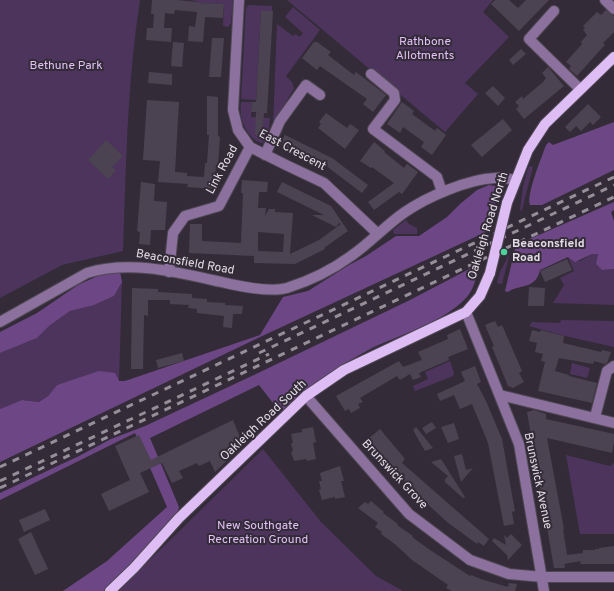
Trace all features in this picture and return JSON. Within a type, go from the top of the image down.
[{"type":"main road","name":"Oakleigh Road North","points":[[466,312],[480,296],[490,273],[507,203],[528,150],[545,124],[614,57]]},
{"type":"main road","name":"Oakleigh Road South","points":[[110,591],[134,568],[179,518],[306,396],[344,370],[466,312]]},
{"type":"street","name":"East Crescent","points":[[238,0],[233,110],[238,130],[250,147],[324,183],[378,234]]},
{"type":"street","points":[[604,0],[614,9]]},
{"type":"street","points":[[554,11],[528,39],[580,89]]},
{"type":"street","points":[[371,74],[394,93],[395,100],[373,129],[437,177],[442,192]]},
{"type":"street","points":[[265,155],[280,121],[306,86],[320,95]]},
{"type":"street","name":"Link Road","points":[[169,272],[173,233],[185,216],[219,206],[250,147]]},
{"type":"street","name":"Beaconsfield Road","points":[[0,322],[64,285],[93,271],[125,266],[169,272],[250,288],[285,288],[316,277],[351,257],[406,212],[442,192],[477,181],[495,178],[516,180]]},
{"type":"street","name":"Brunswick Avenue","points":[[466,312],[519,444],[543,577],[544,591]]},
{"type":"street","points":[[595,417],[606,371],[614,366]]},
{"type":"street","points":[[500,395],[614,422]]},
{"type":"street","name":"Brunswick Grove","points":[[306,396],[409,514],[470,560],[509,574],[543,577],[614,577]]},
{"type":"green space","name":"Bethune Park","points":[[0,0],[140,0],[132,63],[126,157],[123,251],[62,265],[0,298]]},
{"type":"green space","points":[[188,0],[233,0],[231,23],[228,27],[223,26],[224,4],[198,3],[197,1]]},
{"type":"green space","name":"Rathbone Allotments","points":[[287,0],[493,0],[483,12],[509,37],[465,83],[478,94],[445,132]]},
{"type":"green space","points":[[248,5],[272,6],[272,11],[261,11],[256,100],[241,99],[246,8]]},
{"type":"green space","points":[[293,7],[320,30],[286,76],[292,82],[294,88],[273,125],[277,24],[293,36],[295,34],[300,37],[303,33],[285,17]]},
{"type":"green space","points":[[241,102],[252,102],[251,117],[270,118],[269,131],[263,143],[255,140],[245,128],[241,115]]},
{"type":"green space","points":[[530,166],[533,167],[522,210],[520,211],[523,186],[528,168]]},
{"type":"green space","points":[[406,220],[409,224],[417,228],[417,234],[394,234],[393,230]]},
{"type":"green space","points":[[510,253],[502,284],[497,283],[500,272]]},
{"type":"green space","points":[[592,254],[598,254],[596,264],[602,270],[614,269],[614,305],[553,303],[564,285],[560,278],[574,271],[568,257],[580,261]]},
{"type":"green space","points":[[122,282],[119,381],[74,380],[57,385],[48,396],[39,402],[22,400],[0,409],[0,353],[37,338],[49,326],[70,311],[94,305],[114,296]]},
{"type":"green space","points":[[561,320],[614,321],[614,347],[529,326],[532,322],[560,323]]},
{"type":"green space","points":[[450,361],[454,373],[453,376],[415,391],[413,386],[428,379],[425,372]]},
{"type":"green space","points":[[572,363],[590,368],[587,378],[570,374]]},
{"type":"green space","name":"New Southgate Recreation Ground","points":[[263,449],[321,522],[376,576],[403,591],[118,591]]},
{"type":"green space","points":[[566,455],[610,466],[614,463],[614,534],[580,534]]},
{"type":"shaded area","points":[[614,122],[614,170],[542,205],[530,205],[529,200],[532,184],[546,145],[549,142],[553,145]]},
{"type":"shaded area","points":[[489,185],[500,187],[488,231],[258,338],[0,462],[0,409],[22,400],[39,402],[48,396],[57,385],[99,371],[115,373],[119,381],[125,381],[260,335],[283,297],[308,291],[396,236],[419,236],[447,217],[477,190]]},
{"type":"shaded area","points":[[614,202],[614,210],[611,212],[614,221],[614,269],[602,270],[596,264],[598,254],[592,254],[575,262],[568,257],[540,270],[535,281],[531,284],[508,292],[505,291],[516,245]]},
{"type":"shaded area","points":[[479,264],[473,287],[469,295],[457,306],[446,314],[409,333],[372,348],[336,369],[280,412],[259,385],[150,438],[179,507],[176,517],[135,563],[104,591],[63,591],[107,561],[167,507],[135,433],[0,500],[0,493],[79,456],[111,439],[145,426],[256,374],[408,301]]},
{"type":"shaded area","points":[[120,272],[122,282],[114,296],[94,305],[70,311],[49,326],[37,338],[0,353],[0,332],[37,313],[78,285],[102,274]]},
{"type":"building","points":[[152,0],[177,0],[198,3],[224,4],[223,18],[205,17],[203,42],[188,41],[189,26],[195,27],[197,12],[175,10],[174,14],[165,13],[164,28],[172,28],[171,42],[146,40],[147,28],[153,28],[154,14],[151,14]]},
{"type":"building","points":[[495,0],[509,0],[518,8],[526,0],[549,0],[519,31],[491,4]]},
{"type":"building","points":[[606,10],[614,16],[614,32],[603,43],[605,45],[577,76],[569,69],[571,66],[566,62],[582,44],[581,42],[587,35],[583,30],[585,28],[583,26],[597,12],[601,15]]},
{"type":"building","points":[[261,11],[273,11],[267,113],[264,113],[262,136],[255,135],[256,112],[251,112],[252,102],[256,102]]},
{"type":"building","points":[[212,38],[224,38],[221,77],[209,77]]},
{"type":"building","points":[[173,42],[184,43],[182,67],[171,66]]},
{"type":"building","points":[[314,42],[317,42],[331,52],[328,55],[354,75],[356,72],[386,95],[373,112],[363,104],[367,99],[320,66],[317,70],[302,58]]},
{"type":"building","points":[[521,49],[526,54],[513,65],[509,60]]},
{"type":"building","points":[[548,67],[564,86],[524,119],[516,109],[519,106],[515,102],[522,96],[523,99],[543,82],[546,78],[542,73]]},
{"type":"building","points":[[149,72],[172,74],[172,85],[148,83]]},
{"type":"building","points":[[493,86],[505,98],[498,106],[485,93]]},
{"type":"building","points":[[207,96],[218,97],[218,136],[220,137],[218,165],[216,165],[214,189],[187,187],[188,184],[158,182],[160,161],[143,160],[147,100],[179,102],[175,172],[187,173],[187,176],[204,177],[205,163],[207,163],[209,135],[207,135]]},
{"type":"building","points":[[402,102],[414,111],[412,114],[435,131],[437,128],[446,135],[432,155],[421,147],[424,142],[403,127],[400,133],[387,124]]},
{"type":"building","points":[[588,104],[601,117],[593,125],[590,122],[581,131],[576,126],[570,132],[565,127]]},
{"type":"building","points":[[326,113],[347,128],[350,124],[359,130],[345,149],[318,128],[321,124],[319,122]]},
{"type":"building","points":[[503,119],[512,130],[482,157],[471,145]]},
{"type":"building","points":[[285,135],[332,158],[368,185],[362,193],[321,162],[320,164],[280,144]]},
{"type":"building","points":[[106,140],[123,156],[112,167],[116,170],[108,179],[88,160]]},
{"type":"building","points":[[374,142],[404,168],[407,164],[418,172],[402,194],[399,192],[374,210],[368,202],[394,183],[372,167],[371,168],[360,161]]},
{"type":"building","points":[[242,180],[268,182],[267,192],[259,192],[258,208],[266,208],[265,216],[269,209],[275,209],[275,212],[293,213],[290,254],[319,240],[341,224],[339,223],[336,227],[312,215],[324,215],[277,192],[282,182],[331,206],[348,231],[324,248],[325,249],[295,264],[254,263],[254,256],[189,253],[190,224],[202,224],[202,241],[241,243],[243,193],[241,193]],"holes":[[[258,232],[284,234],[283,252],[258,251]]]},
{"type":"building","points":[[141,182],[155,184],[154,201],[167,202],[165,230],[151,230],[150,245],[139,244],[140,232],[137,231]]},
{"type":"building","points":[[567,259],[572,270],[545,282],[540,271]]},
{"type":"building","points":[[529,287],[545,288],[544,306],[528,306]]},
{"type":"building","points":[[132,288],[158,289],[158,292],[192,294],[192,298],[207,299],[207,302],[243,306],[242,314],[233,314],[232,328],[223,327],[224,316],[197,313],[197,309],[188,308],[189,305],[170,304],[170,300],[148,300],[148,316],[144,315],[143,369],[131,369]]},
{"type":"building","points":[[495,321],[498,327],[502,325],[522,371],[519,373],[524,382],[513,388],[508,386],[492,347],[494,346],[485,325]]},
{"type":"building","points":[[460,329],[468,349],[448,357],[449,360],[419,373],[421,377],[413,380],[410,374],[400,380],[397,376],[360,398],[363,402],[358,404],[360,408],[351,413],[349,409],[345,411],[336,396],[399,361],[403,367],[422,360],[418,352],[448,339],[447,335]]},
{"type":"building","points":[[532,330],[540,332],[541,330],[564,336],[563,343],[601,352],[602,350],[611,352],[607,363],[605,364],[594,361],[593,364],[559,358],[555,371],[597,383],[592,403],[538,391],[545,362],[541,361],[543,354],[535,352],[537,343],[529,341]]},
{"type":"building","points":[[182,353],[184,361],[158,368],[156,360]]},
{"type":"building","points":[[475,366],[481,382],[477,384],[502,439],[515,511],[512,512],[514,524],[504,526],[488,443],[472,404],[460,409],[454,395],[440,401],[437,394],[465,381],[461,372]]},
{"type":"building","points":[[534,410],[546,414],[546,419],[614,434],[612,453],[547,438],[564,529],[567,555],[583,553],[583,550],[595,550],[614,546],[614,564],[580,564],[581,561],[564,564],[565,568],[554,568],[527,412]]},
{"type":"building","points":[[233,420],[243,445],[215,472],[210,461],[199,466],[197,463],[179,471],[183,478],[172,483],[162,463],[140,473],[149,492],[109,511],[101,494],[130,480],[115,446],[139,435],[151,460]]},
{"type":"building","points":[[432,422],[436,428],[426,434],[422,428]]},
{"type":"building","points":[[454,423],[459,439],[448,443],[441,427]]},
{"type":"building","points":[[313,427],[316,442],[313,443],[316,459],[294,461],[291,452],[293,451],[291,443],[293,443],[291,434],[302,432],[302,429]]},
{"type":"building","points":[[416,427],[433,448],[425,451],[413,430]]},
{"type":"building","points":[[380,429],[405,459],[402,463],[489,539],[484,546],[478,542],[477,544],[447,522],[409,487],[382,458],[383,457],[368,439]]},
{"type":"building","points":[[462,454],[466,470],[473,468],[461,482],[454,456]]},
{"type":"building","points":[[441,459],[465,497],[463,498],[445,482],[445,479],[448,476],[431,462]]},
{"type":"building","points":[[340,466],[344,481],[341,481],[345,497],[335,499],[335,497],[322,500],[319,490],[321,489],[319,481],[322,481],[320,473]]},
{"type":"building","points":[[371,501],[384,512],[383,513],[398,524],[397,525],[413,536],[412,537],[470,576],[471,575],[508,587],[509,583],[517,584],[515,591],[452,591],[446,588],[448,585],[412,560],[396,545],[381,534],[382,532],[375,527],[378,523],[358,508],[365,502],[368,504]]},
{"type":"building","points":[[45,509],[50,520],[24,532],[19,520]]},
{"type":"building","points":[[31,532],[48,569],[35,575],[18,539]]},
{"type":"building","points":[[511,534],[522,545],[508,560],[507,555],[492,541],[494,538],[506,545],[504,535],[507,538]]},
{"type":"railway","points":[[0,467],[614,177]]},
{"type":"railway","points":[[259,353],[614,185]]},
{"type":"railway","points":[[0,488],[614,197]]},
{"type":"railway","points":[[0,481],[269,354]]},
{"type":"place","name":"Beaconsfield Road","points":[[504,252]]}]
